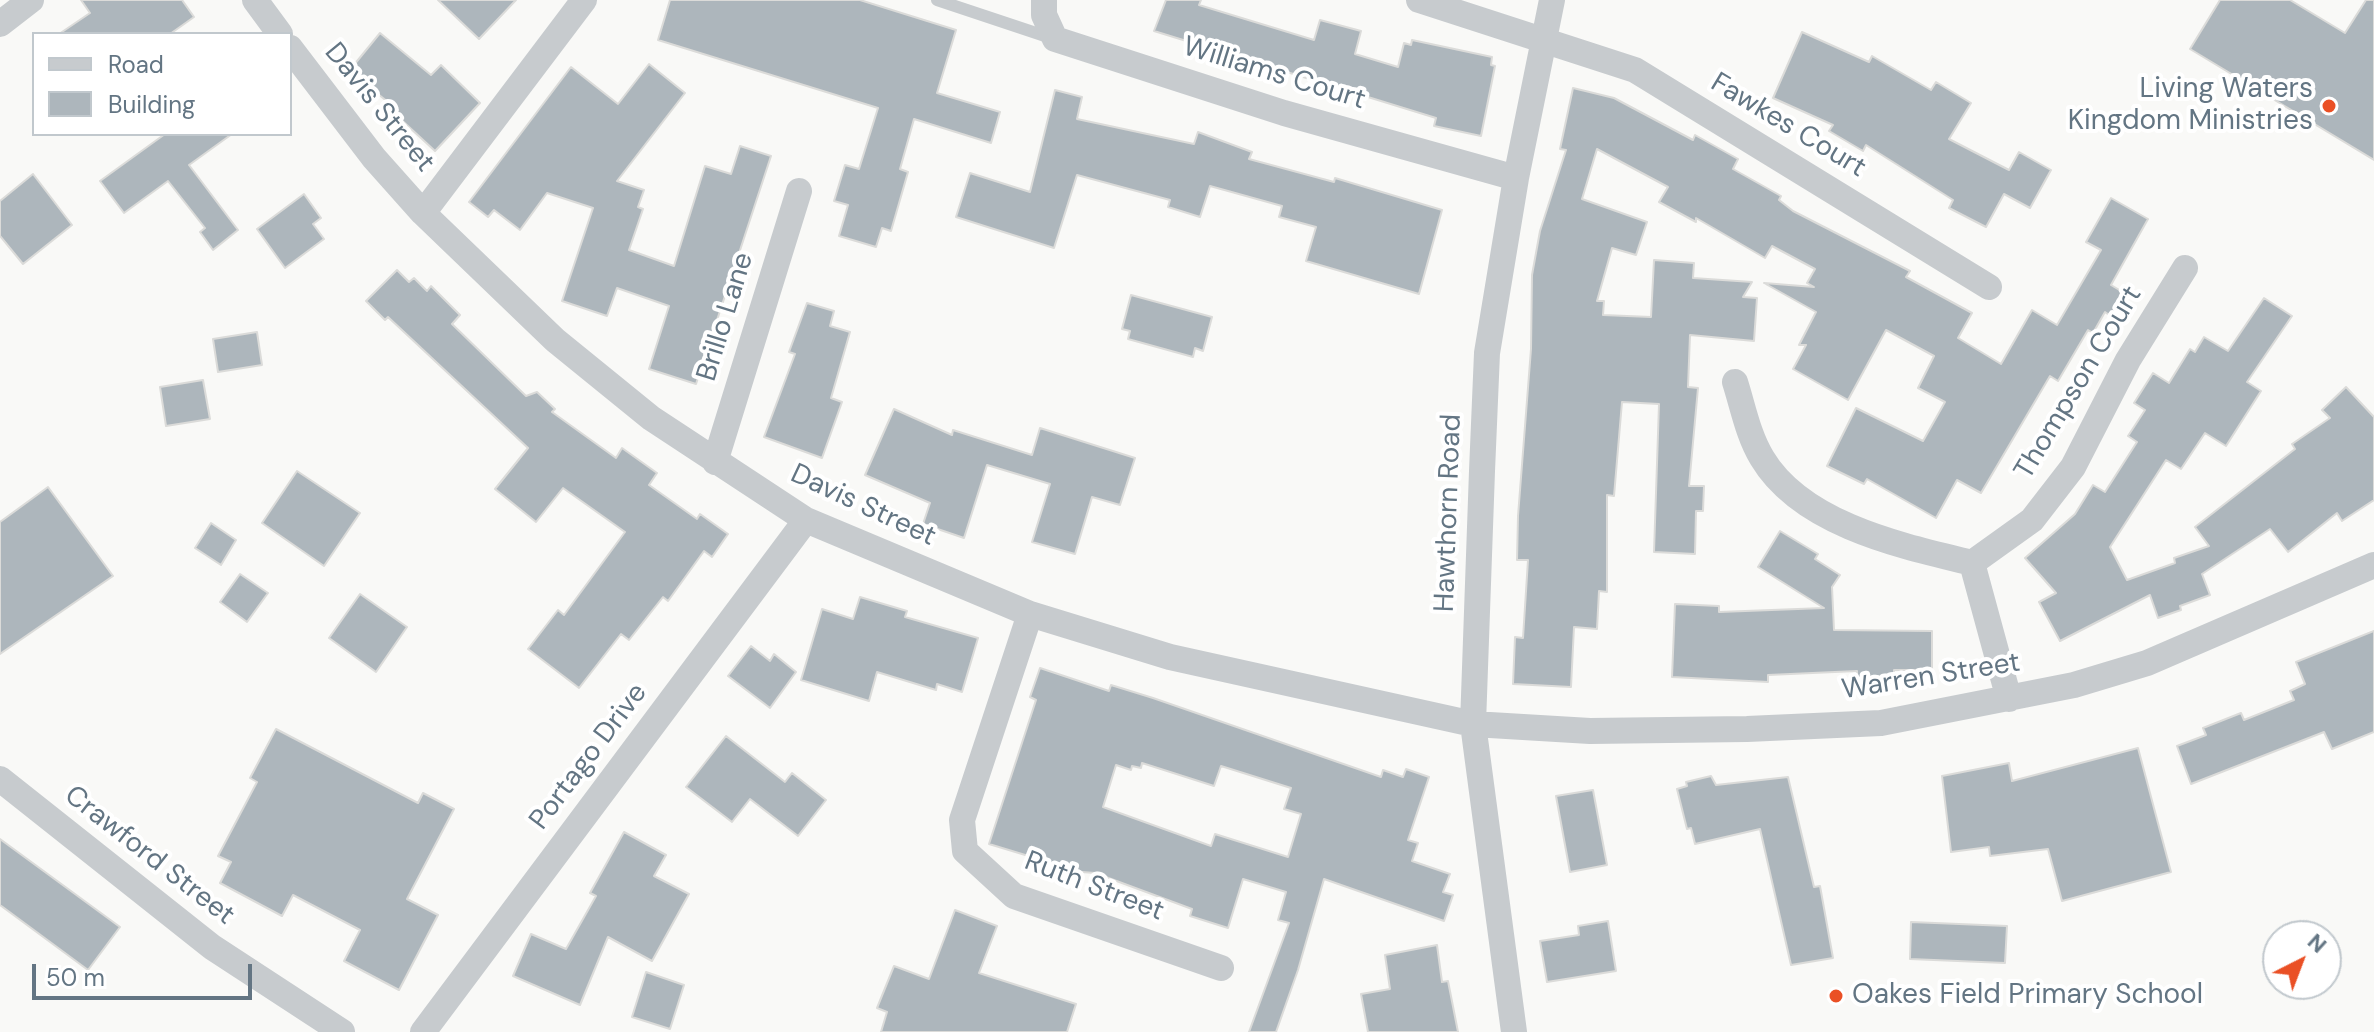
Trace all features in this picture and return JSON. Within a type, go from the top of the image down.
[{"type":"street","points":[[0,24],[31,0]]},
{"type":"street","points":[[255,0],[279,32]]},
{"type":"street","points":[[423,213],[584,0]]},
{"type":"street","points":[[1044,0],[1044,15],[1055,39]]},
{"type":"street","name":"Fawkes Court","points":[[1419,0],[1635,70],[1989,287]]},
{"type":"street","name":"Hawthorn Road","points":[[1514,1032],[1473,724],[1487,353],[1516,178],[1552,0]]},
{"type":"street","name":"Williams Court","points":[[1055,39],[1284,113],[1516,178]]},
{"type":"street","name":"Davis Street","points":[[292,51],[374,158],[423,213],[555,340],[651,418],[806,520],[1030,614],[1170,657],[1473,724]]},
{"type":"street","name":"Brillo Lane","points":[[715,462],[799,191]]},
{"type":"street","name":"Thompson Court","points":[[1972,563],[2032,520],[2073,467],[2128,360],[2185,268]]},
{"type":"street","points":[[1735,382],[1762,459],[1795,494],[1849,528],[1972,563],[2009,699]]},
{"type":"street","name":"Portago Drive","points":[[423,1032],[806,520]]},
{"type":"street","name":"Warren Street","points":[[1473,724],[1590,731],[1881,723],[2074,685],[2147,663],[2374,565]]},
{"type":"street","name":"Ruth Street","points":[[1030,614],[962,820],[965,851],[1014,896],[1221,968]]},
{"type":"street","name":"Crawford Street","points":[[0,779],[212,947],[342,1032]]},
{"type":"lane","points":[[937,0],[1055,39]]},
{"type":"building","points":[[81,0],[182,0],[194,17],[173,32],[62,32],[90,13]]},
{"type":"building","points":[[438,0],[516,0],[479,39]]},
{"type":"building","points":[[670,0],[860,0],[956,30],[937,93],[1000,112],[991,143],[914,119],[900,169],[908,172],[891,231],[882,228],[876,247],[839,236],[848,205],[834,201],[845,165],[859,169],[878,108],[658,40]]},
{"type":"building","points":[[1166,0],[1201,0],[1199,5],[1314,40],[1320,20],[1361,31],[1355,54],[1398,67],[1404,43],[1411,45],[1412,40],[1492,57],[1491,65],[1495,66],[1481,136],[1434,126],[1436,118],[1154,31]]},
{"type":"building","name":"Living Waters Kingdom Ministries","points":[[2220,0],[2290,0],[2345,33],[2366,0],[2374,0],[2374,160],[2190,49]]},
{"type":"building","points":[[1802,32],[1869,62],[1872,56],[1931,90],[1936,82],[1971,103],[1949,139],[2009,170],[2019,152],[2051,170],[2030,208],[2004,194],[1986,227],[1949,208],[1953,200],[1866,145],[1863,151],[1829,131],[1833,125],[1773,98]]},
{"type":"building","points":[[380,33],[431,75],[441,65],[480,103],[435,151],[395,114],[398,110],[349,71]]},
{"type":"building","points":[[649,64],[685,93],[617,181],[644,190],[638,207],[643,209],[629,250],[674,266],[705,166],[731,174],[740,146],[771,156],[696,384],[649,369],[669,306],[617,288],[607,316],[562,301],[593,208],[547,193],[520,230],[494,210],[488,217],[469,202],[571,67],[618,104]]},
{"type":"building","points":[[1573,88],[1614,98],[1693,140],[1695,135],[1738,159],[1733,169],[1781,196],[1779,200],[1793,211],[1910,271],[1906,277],[1972,313],[1958,338],[2001,364],[2032,310],[2057,325],[2101,250],[2086,242],[2111,198],[2148,219],[2111,285],[2126,294],[2112,317],[2105,312],[2093,333],[2088,330],[2058,381],[2050,376],[1981,493],[1957,480],[1936,518],[1867,479],[1864,484],[1827,466],[1856,408],[1923,441],[1945,402],[1918,388],[1934,356],[1886,330],[1848,400],[1793,369],[1806,345],[1799,345],[1816,312],[1764,283],[1814,287],[1807,283],[1815,269],[1772,246],[1765,258],[1696,218],[1696,222],[1659,202],[1668,187],[1597,149],[1582,199],[1647,222],[1636,255],[1612,248],[1597,301],[1604,301],[1603,315],[1651,317],[1654,260],[1694,263],[1693,278],[1752,282],[1743,297],[1757,298],[1754,341],[1690,335],[1688,387],[1698,388],[1689,486],[1704,486],[1703,511],[1696,511],[1695,554],[1654,552],[1659,404],[1622,402],[1614,496],[1607,495],[1607,592],[1599,591],[1597,629],[1574,627],[1571,687],[1513,684],[1515,637],[1523,638],[1528,560],[1517,560],[1531,349],[1532,275],[1540,231],[1566,150],[1560,149]]},
{"type":"building","points":[[1055,90],[1082,97],[1077,119],[1194,144],[1198,132],[1252,152],[1249,159],[1334,182],[1335,178],[1442,210],[1419,294],[1306,261],[1316,227],[1279,217],[1282,206],[1210,186],[1200,217],[1168,207],[1170,200],[1077,175],[1054,248],[956,217],[970,173],[1030,192]]},
{"type":"building","points":[[162,136],[229,136],[189,165],[238,230],[213,250],[200,232],[205,228],[168,181],[124,213],[100,181]]},
{"type":"building","points":[[33,174],[72,225],[23,264],[0,236],[0,201]]},
{"type":"building","points":[[304,194],[321,218],[313,224],[324,239],[285,268],[257,229]]},
{"type":"building","points":[[397,270],[409,282],[414,278],[427,291],[431,286],[460,315],[452,324],[526,396],[537,392],[555,409],[552,412],[616,458],[622,448],[657,473],[649,485],[697,519],[700,514],[728,534],[712,557],[704,551],[668,601],[663,597],[629,640],[621,634],[579,688],[528,649],[558,610],[564,615],[625,532],[563,488],[536,522],[495,489],[528,448],[388,317],[385,320],[366,301]]},
{"type":"building","points":[[1131,295],[1212,317],[1203,351],[1195,348],[1193,357],[1128,339],[1130,331],[1122,329]]},
{"type":"building","points":[[2264,298],[2292,316],[2247,382],[2261,391],[2226,446],[2205,433],[2181,469],[2166,460],[2110,547],[2127,580],[2175,563],[2174,558],[2209,546],[2195,527],[2295,449],[2292,444],[2330,418],[2322,410],[2346,387],[2374,417],[2374,500],[2342,521],[2337,513],[2288,552],[2270,529],[2202,574],[2210,595],[2180,606],[2181,610],[2158,618],[2150,595],[2060,641],[2039,602],[2056,593],[2025,558],[2075,514],[2093,485],[2105,492],[2137,442],[2128,436],[2145,410],[2134,403],[2153,373],[2169,383],[2190,349],[2195,352],[2204,337],[2228,351]]},
{"type":"building","points":[[807,303],[834,311],[830,326],[850,332],[831,398],[842,402],[822,458],[764,437],[795,354],[789,352]]},
{"type":"building","points":[[257,332],[262,365],[218,372],[213,339]]},
{"type":"building","points":[[203,380],[210,419],[166,426],[160,387]]},
{"type":"building","points":[[894,409],[952,435],[953,430],[1032,455],[1040,428],[1135,458],[1120,505],[1092,497],[1075,554],[1032,542],[1050,484],[987,465],[964,538],[923,524],[930,503],[865,475]]},
{"type":"building","points":[[297,471],[360,513],[324,566],[262,523]]},
{"type":"building","points":[[48,487],[113,576],[0,654],[0,522]]},
{"type":"building","points":[[211,523],[236,540],[221,565],[195,548]]},
{"type":"building","points":[[1780,531],[1818,554],[1815,559],[1840,575],[1832,587],[1834,630],[1932,631],[1932,670],[1894,670],[1894,683],[1857,682],[1857,671],[1768,675],[1768,682],[1672,677],[1675,604],[1719,606],[1719,612],[1824,608],[1758,567]]},
{"type":"building","points":[[240,574],[268,593],[247,622],[220,602]]},
{"type":"building","points":[[360,594],[407,627],[376,672],[329,638]]},
{"type":"building","points":[[860,597],[907,611],[905,617],[978,638],[962,692],[937,684],[936,690],[877,672],[869,701],[801,680],[822,609],[853,619]]},
{"type":"building","points":[[2374,631],[2374,732],[2332,749],[2324,732],[2191,784],[2177,746],[2206,735],[2203,728],[2241,713],[2244,720],[2294,700],[2290,691],[2305,684],[2296,662]]},
{"type":"building","points":[[751,646],[770,661],[774,654],[796,672],[770,708],[728,676]]},
{"type":"building","points":[[1040,668],[1109,691],[1111,685],[1153,698],[1381,777],[1383,770],[1403,777],[1406,769],[1429,777],[1408,840],[1418,843],[1412,861],[1450,874],[1443,892],[1453,895],[1444,921],[1324,879],[1298,970],[1276,1032],[1249,1032],[1289,923],[1278,920],[1286,892],[1243,879],[1228,928],[1190,916],[1192,909],[1095,873],[1082,872],[1080,877],[1043,866],[1045,861],[989,844],[1036,700],[1030,697]],"holes":[[[1142,763],[1214,786],[1221,766],[1291,788],[1284,809],[1301,814],[1288,857],[1215,834],[1211,846],[1103,807],[1116,765],[1131,770],[1132,766],[1141,768]]]},
{"type":"building","points":[[276,729],[418,803],[423,793],[454,809],[407,899],[438,915],[399,990],[344,961],[360,930],[293,895],[282,916],[220,883],[231,862],[218,856],[257,782],[250,778]]},
{"type":"building","points":[[726,736],[785,782],[792,773],[826,800],[798,836],[750,799],[732,822],[686,787]]},
{"type":"building","points":[[2138,748],[2171,872],[2062,901],[2048,849],[1990,856],[1989,847],[1951,852],[1942,776],[2009,763],[2012,781]]},
{"type":"building","points":[[1711,776],[1716,785],[1788,777],[1814,887],[1820,886],[1833,958],[1791,965],[1760,829],[1695,844],[1691,828],[1687,829],[1677,789],[1687,786],[1686,782]]},
{"type":"building","points":[[1593,790],[1607,865],[1570,872],[1556,796]]},
{"type":"building","points":[[624,832],[666,855],[654,876],[689,894],[652,961],[608,937],[580,1005],[513,976],[531,934],[566,949],[596,896],[590,893]]},
{"type":"building","points":[[0,839],[120,927],[88,970],[0,905]]},
{"type":"building","points":[[955,910],[997,926],[979,973],[1076,1004],[1067,1032],[881,1032],[887,1012],[877,1008],[894,966],[929,979]]},
{"type":"building","points":[[1608,921],[1616,971],[1547,982],[1540,941],[1579,935],[1578,926]]},
{"type":"building","points":[[1911,922],[2007,926],[2005,963],[1910,959]]},
{"type":"building","points":[[1437,945],[1442,982],[1448,981],[1458,1032],[1368,1032],[1361,994],[1390,989],[1385,955]]},
{"type":"building","points":[[646,972],[684,985],[670,1029],[632,1017]]},
{"type":"place","name":"Living Waters Kingdom Ministries","points":[[2329,106]]},
{"type":"place","name":"Oakes Field Primary School","points":[[1836,996]]}]
